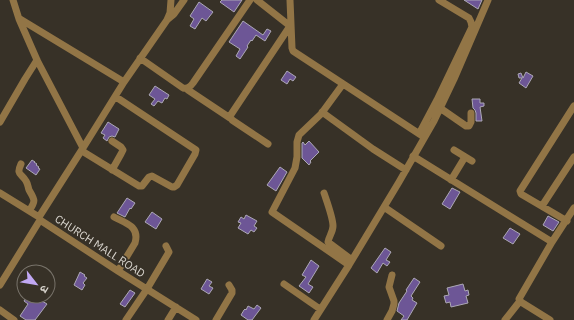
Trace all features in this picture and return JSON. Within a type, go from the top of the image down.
[{"type":"street","points":[[14,0],[37,60],[82,150],[139,186],[142,186],[149,177],[152,176],[174,188],[196,152],[194,148],[170,134],[116,97]]},
{"type":"street","points":[[167,20],[170,13],[171,0]]},
{"type":"street","name":"CHURCH MALL ROAD","points":[[184,0],[174,14],[167,20],[124,82],[40,218],[118,271],[196,320]]},
{"type":"street","points":[[140,58],[183,88],[189,88],[250,0]]},
{"type":"street","points":[[257,0],[290,26]]},
{"type":"street","points":[[290,0],[290,26],[293,51],[422,136]]},
{"type":"street","points":[[314,320],[351,262],[406,170],[471,29],[471,22],[468,18],[451,3],[439,0]]},
{"type":"street","points":[[422,136],[440,108],[470,45],[488,0]]},
{"type":"street","points":[[20,19],[124,82]]},
{"type":"street","points":[[230,118],[231,114],[290,26]]},
{"type":"street","points":[[0,122],[37,60]]},
{"type":"street","points":[[343,84],[322,112],[299,135],[295,168],[272,212],[351,262]]},
{"type":"street","points":[[188,90],[268,144]]},
{"type":"street","points":[[566,220],[521,194],[520,190],[574,106]]},
{"type":"street","points":[[440,108],[466,126],[469,126],[471,122],[471,113]]},
{"type":"street","points":[[322,112],[373,149],[406,170]]},
{"type":"street","points":[[112,141],[123,150],[112,170]]},
{"type":"street","points":[[454,150],[472,161]]},
{"type":"street","points":[[413,156],[552,242]]},
{"type":"street","points":[[451,180],[465,157]]},
{"type":"street","points":[[542,206],[574,157]]},
{"type":"street","points":[[21,164],[18,171],[19,174],[26,182],[34,200],[29,211]]},
{"type":"street","points":[[0,193],[40,218],[0,285]]},
{"type":"street","points":[[324,193],[333,224],[328,242],[351,262]]},
{"type":"street","points":[[384,207],[441,246]]},
{"type":"street","points":[[505,320],[520,301],[519,299],[552,242],[574,208]]},
{"type":"street","points":[[114,217],[131,226],[135,231],[136,238],[135,243],[118,271]]},
{"type":"street","points":[[126,320],[168,254],[166,246]]},
{"type":"street","points":[[387,320],[394,304],[390,287],[392,275]]},
{"type":"street","points":[[216,320],[232,293],[232,288],[229,284]]},
{"type":"street","points":[[284,284],[320,309]]},
{"type":"street","points":[[520,301],[550,320]]},
{"type":"street","points":[[168,320],[176,307]]},
{"type":"street","points":[[0,310],[14,320]]},
{"type":"building","points":[[222,0],[242,0],[234,12],[220,2]]},
{"type":"building","points":[[464,0],[482,0],[478,9]]},
{"type":"building","points":[[199,2],[213,12],[206,21],[202,18],[195,29],[190,26],[194,19],[190,16]]},
{"type":"building","points":[[243,21],[263,35],[267,29],[271,31],[265,41],[256,35],[247,46],[248,47],[240,59],[236,56],[240,49],[229,42]]},
{"type":"building","points":[[287,71],[296,77],[293,81],[290,79],[287,84],[281,80]]},
{"type":"building","points":[[526,72],[533,76],[526,88],[519,83],[522,78],[519,78],[518,74],[521,73],[523,78]]},
{"type":"building","points":[[155,86],[169,95],[162,103],[158,101],[154,106],[151,104],[155,99],[149,95]]},
{"type":"building","points":[[472,99],[480,99],[480,103],[484,103],[484,106],[480,107],[482,121],[476,121],[476,113],[473,108]]},
{"type":"building","points":[[108,122],[119,129],[115,137],[109,137],[107,141],[103,138],[105,135],[101,133]]},
{"type":"building","points":[[309,141],[319,152],[310,161],[311,162],[309,165],[302,158],[302,143],[303,142],[305,145]]},
{"type":"building","points":[[32,160],[40,169],[36,175],[26,168]]},
{"type":"building","points":[[280,167],[287,172],[276,191],[267,185]]},
{"type":"building","points":[[452,188],[460,192],[450,209],[442,204]]},
{"type":"building","points":[[127,198],[135,203],[125,217],[117,213]]},
{"type":"building","points":[[152,212],[162,219],[156,229],[145,222]]},
{"type":"building","points":[[246,215],[257,221],[254,226],[257,228],[254,232],[251,230],[248,234],[238,228],[241,223],[238,222],[241,217],[244,219]]},
{"type":"building","points":[[548,216],[559,222],[553,231],[543,225]]},
{"type":"building","points":[[510,228],[520,234],[513,244],[503,238]]},
{"type":"building","points":[[385,248],[391,252],[386,260],[390,262],[387,266],[383,263],[377,273],[371,268]]},
{"type":"building","points":[[311,260],[319,266],[308,284],[313,287],[309,293],[299,286],[306,277],[302,275]]},
{"type":"building","points":[[80,272],[87,278],[83,283],[85,285],[82,290],[74,285]]},
{"type":"building","points":[[414,278],[420,282],[411,296],[413,298],[412,300],[417,303],[407,320],[401,320],[404,316],[397,311],[399,303]]},
{"type":"building","points":[[207,279],[212,282],[209,286],[213,288],[209,294],[201,289]]},
{"type":"building","points":[[463,284],[465,291],[468,290],[469,295],[466,296],[468,303],[451,307],[450,302],[446,303],[444,296],[449,295],[447,288]]},
{"type":"building","points":[[130,290],[135,293],[125,307],[120,304]]},
{"type":"building","points":[[28,304],[47,304],[35,320],[26,320],[20,316]]},
{"type":"building","points":[[257,305],[261,308],[252,320],[248,320],[241,315],[248,306],[254,309]]}]
